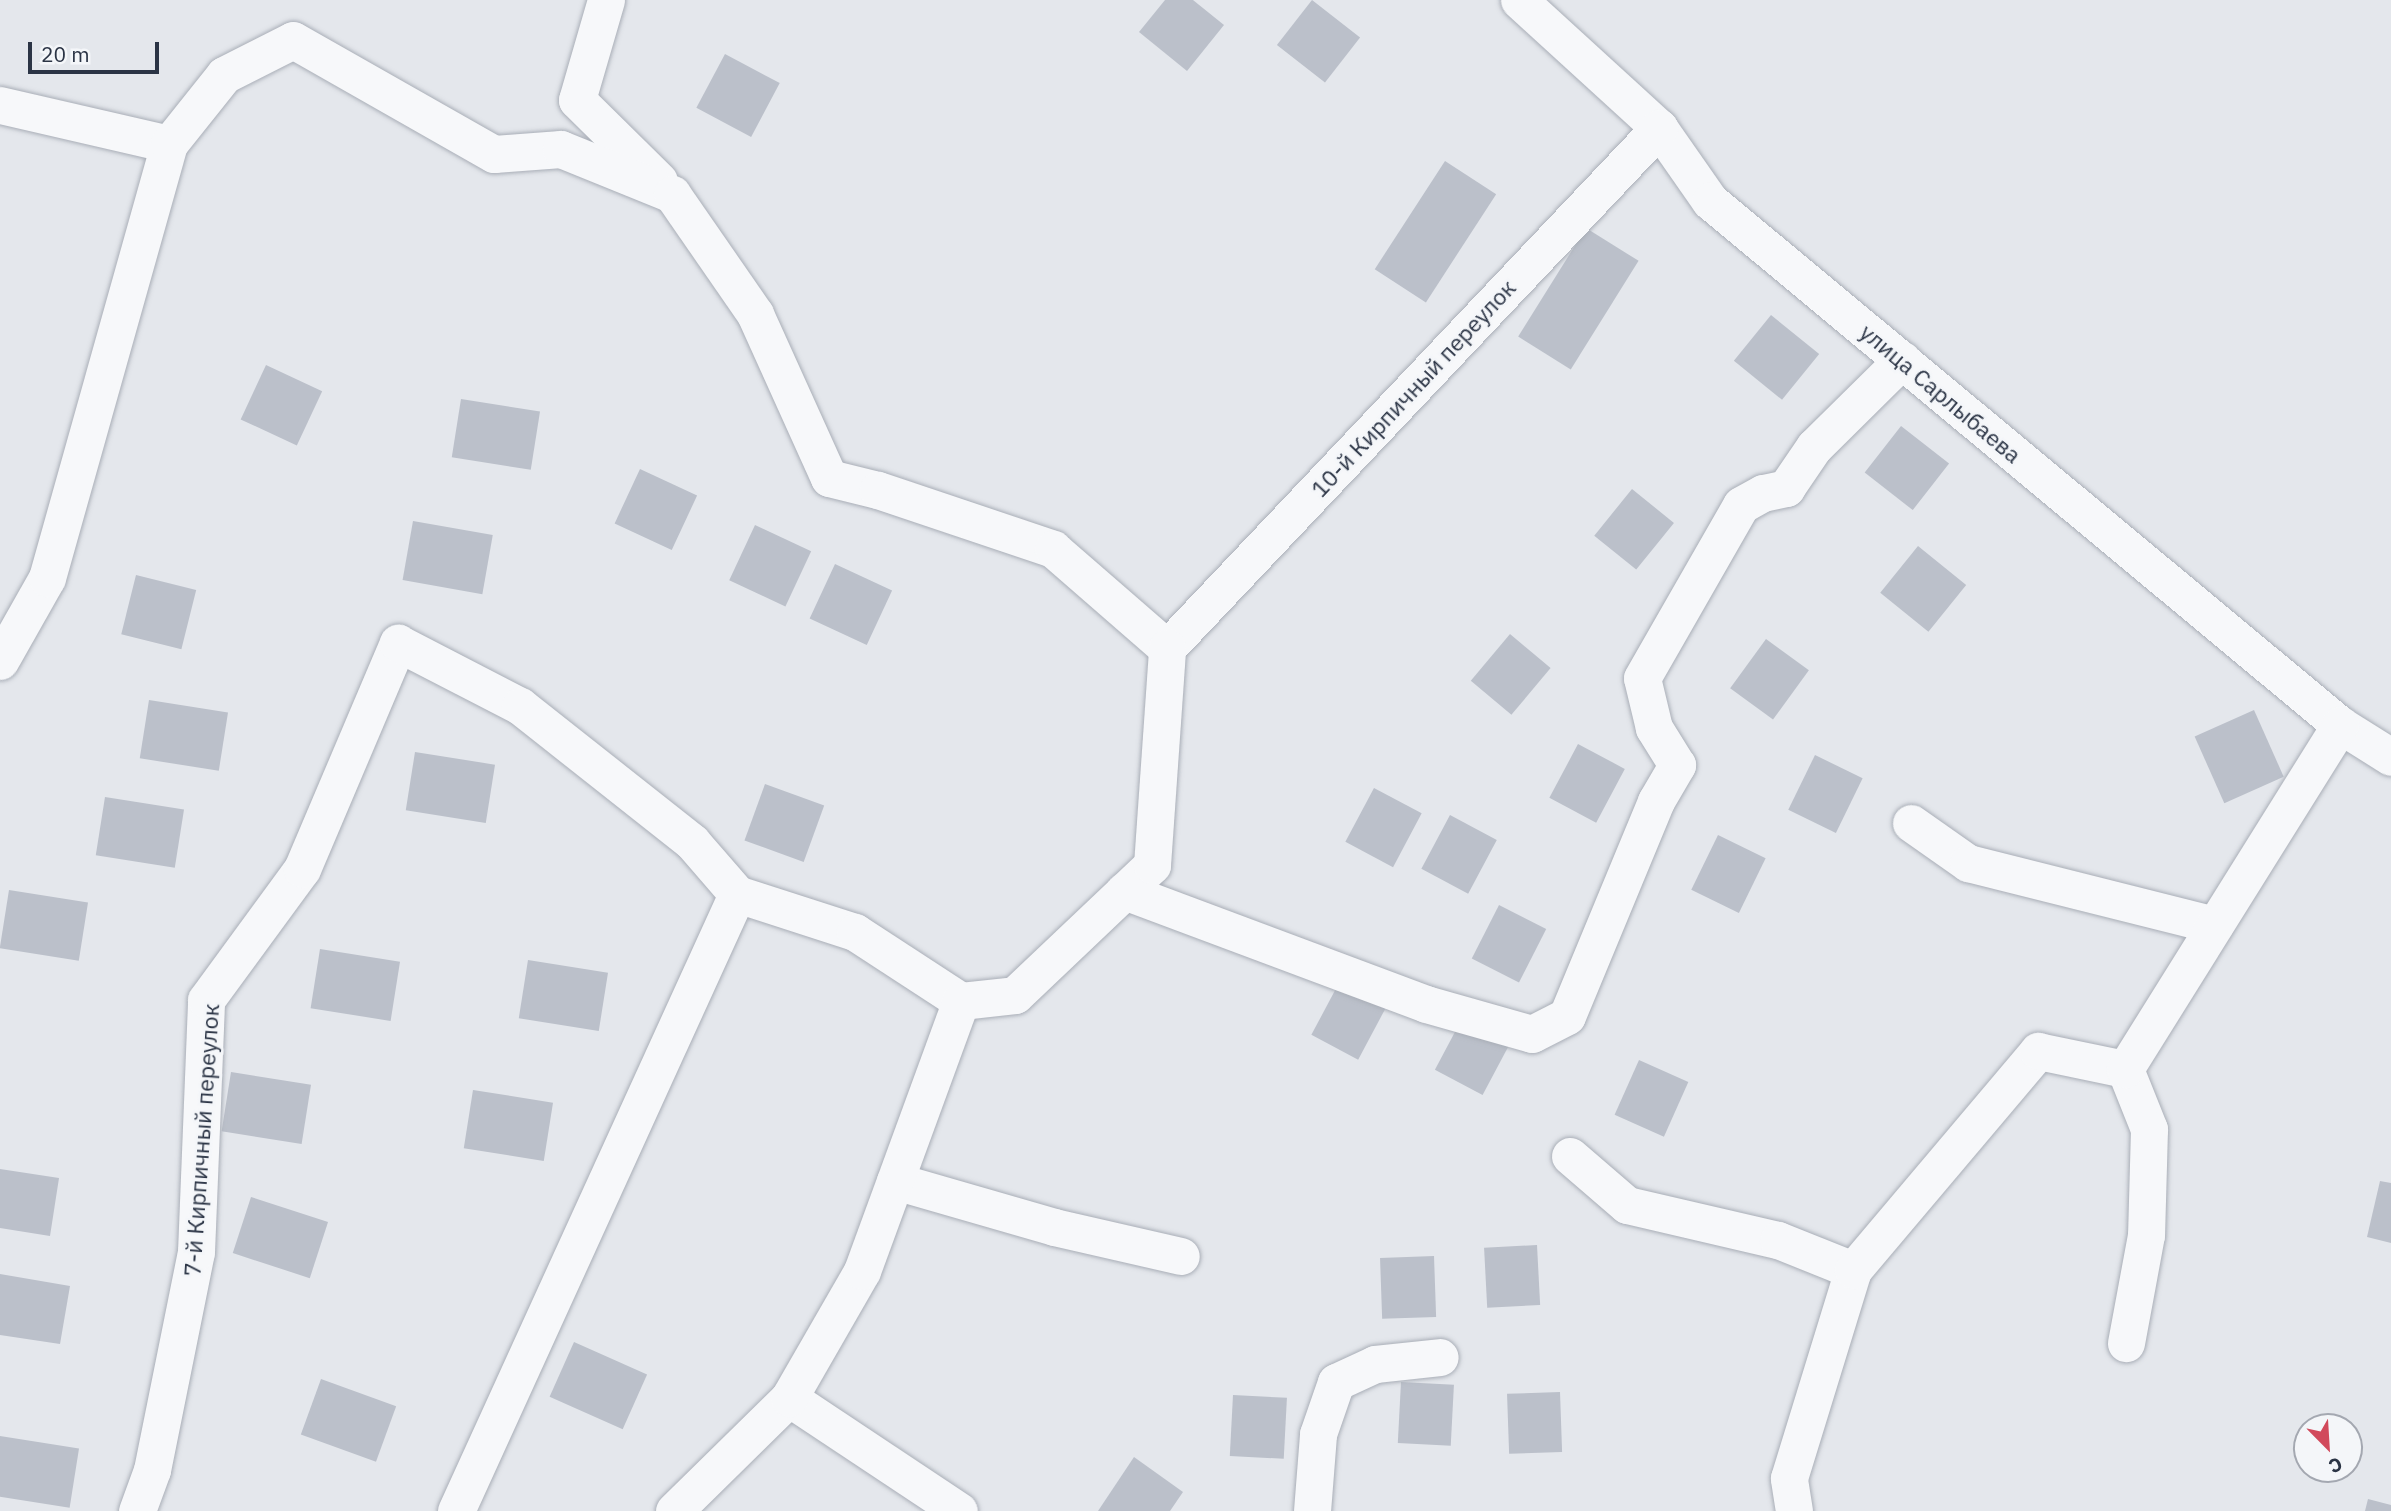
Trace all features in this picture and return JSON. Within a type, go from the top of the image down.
[{"type":"street","points":[[456,1511],[737,894],[855,932],[961,1001],[1015,995],[1152,865],[1167,648],[1053,549],[878,490],[829,478],[755,314],[672,194],[577,100],[606,0]]},
{"type":"street","name":"улица Сарлыбаева","points":[[1519,0],[1659,128],[1710,201],[2340,725],[2391,757]]},
{"type":"street","points":[[0,661],[47,578],[169,144],[224,75],[293,40],[494,154],[561,149],[672,194]]},
{"type":"street","points":[[0,105],[169,144]]},
{"type":"street","name":"10-й Кирпичный переулок","points":[[1167,648],[1659,128]]},
{"type":"street","points":[[1124,891],[1453,1011],[1532,1034],[1567,1016],[1656,801],[1677,765],[1654,728],[1642,678],[1741,505],[1762,493],[1786,488],[1814,447],[1902,360]]},
{"type":"street","name":"7-й Кирпичный переулок","points":[[137,1511],[152,1470],[196,1252],[206,1000],[302,869],[398,643],[520,706],[692,842],[737,894]]},
{"type":"street","points":[[2125,1069],[2340,725]]},
{"type":"street","points":[[1911,823],[1968,863],[2214,926]]},
{"type":"street","points":[[674,1511],[789,1398],[862,1271],[961,1001]]},
{"type":"street","points":[[1794,1511],[1789,1478],[1853,1270],[2038,1051],[2125,1069]]},
{"type":"street","points":[[2125,1069],[2149,1129],[2146,1235],[2126,1343]]},
{"type":"street","points":[[1570,1156],[1628,1205],[1778,1240],[1853,1270]]},
{"type":"street","points":[[895,1181],[1054,1227],[1181,1256]]},
{"type":"street","points":[[1311,1511],[1318,1434],[1336,1382],[1375,1364],[1440,1357]]},
{"type":"street","points":[[789,1398],[935,1506]]},
{"type":"building","points":[[1165,0],[1193,0],[1224,25],[1187,71],[1139,32]]},
{"type":"building","points":[[1312,0],[1360,38],[1325,82],[1277,45]]},
{"type":"building","points":[[725,54],[780,83],[751,137],[696,108]]},
{"type":"building","points":[[1445,161],[1496,194],[1426,302],[1375,269]]},
{"type":"building","points":[[1586,228],[1639,261],[1571,369],[1518,337]]},
{"type":"building","points":[[1771,315],[1819,354],[1782,400],[1734,361]]},
{"type":"building","points":[[266,365],[322,391],[297,446],[241,419]]},
{"type":"building","points":[[461,399],[540,412],[531,470],[452,457]]},
{"type":"building","points":[[1901,426],[1949,464],[1913,510],[1865,472]]},
{"type":"building","points":[[640,469],[697,496],[672,550],[615,523]]},
{"type":"building","points":[[1632,489],[1674,523],[1636,570],[1594,536]]},
{"type":"building","points":[[413,521],[493,535],[482,594],[403,580]]},
{"type":"building","points":[[755,525],[811,551],[785,606],[729,580]]},
{"type":"building","points":[[1918,546],[1966,585],[1928,632],[1880,593]]},
{"type":"building","points":[[835,564],[892,591],[867,645],[810,618]]},
{"type":"building","points":[[136,575],[196,590],[181,649],[121,634]]},
{"type":"building","points":[[1510,634],[1551,668],[1511,715],[1471,681]]},
{"type":"building","points":[[1766,639],[1809,670],[1773,720],[1730,688]]},
{"type":"building","points":[[149,700],[228,713],[219,771],[140,758]]},
{"type":"building","points":[[2254,710],[2284,777],[2224,803],[2195,736]]},
{"type":"building","points":[[1578,744],[1625,769],[1596,823],[1549,798]]},
{"type":"building","points":[[415,752],[495,765],[486,823],[406,810]]},
{"type":"building","points":[[1815,755],[1863,778],[1836,833],[1788,810]]},
{"type":"building","points":[[765,784],[824,806],[804,862],[744,840]]},
{"type":"building","points":[[1374,788],[1422,813],[1393,867],[1345,842]]},
{"type":"building","points":[[105,797],[184,810],[175,868],[96,855]]},
{"type":"building","points":[[1450,815],[1497,840],[1468,894],[1421,869]]},
{"type":"building","points":[[1718,835],[1766,858],[1739,913],[1691,890]]},
{"type":"building","points":[[9,890],[88,903],[79,961],[0,948]]},
{"type":"building","points":[[1499,905],[1546,929],[1519,983],[1472,958]]},
{"type":"building","points":[[320,949],[400,962],[391,1021],[311,1008]]},
{"type":"building","points":[[528,960],[608,973],[599,1031],[519,1018]]},
{"type":"building","points":[[1340,981],[1387,1006],[1358,1060],[1311,1035]]},
{"type":"building","points":[[1464,1015],[1512,1040],[1483,1095],[1435,1070]]},
{"type":"building","points":[[1639,1060],[1688,1082],[1664,1137],[1615,1115]]},
{"type":"building","points":[[231,1072],[311,1085],[302,1144],[222,1131]]},
{"type":"building","points":[[473,1090],[553,1103],[544,1161],[464,1148]]},
{"type":"building","points":[[0,1169],[59,1178],[50,1236],[0,1228]]},
{"type":"building","points":[[2380,1181],[2391,1183],[2391,1243],[2367,1237]]},
{"type":"building","points":[[251,1197],[328,1222],[310,1278],[233,1253]]},
{"type":"building","points":[[1537,1245],[1540,1305],[1487,1308],[1484,1248]]},
{"type":"building","points":[[1434,1256],[1436,1317],[1382,1319],[1380,1258]]},
{"type":"building","points":[[0,1274],[70,1286],[60,1344],[0,1335]]},
{"type":"building","points":[[574,1342],[647,1375],[623,1429],[550,1397]]},
{"type":"building","points":[[321,1379],[396,1406],[376,1462],[301,1434]]},
{"type":"building","points":[[1401,1382],[1454,1385],[1451,1446],[1398,1443]]},
{"type":"building","points":[[1560,1392],[1562,1452],[1509,1454],[1507,1394]]},
{"type":"building","points":[[1233,1395],[1287,1398],[1284,1459],[1230,1456]]},
{"type":"building","points":[[0,1436],[79,1449],[70,1508],[0,1497]]},
{"type":"building","points":[[1134,1457],[1183,1492],[1170,1511],[1098,1511]]},
{"type":"building","points":[[2368,1499],[2391,1505],[2391,1511],[2365,1511]]}]
